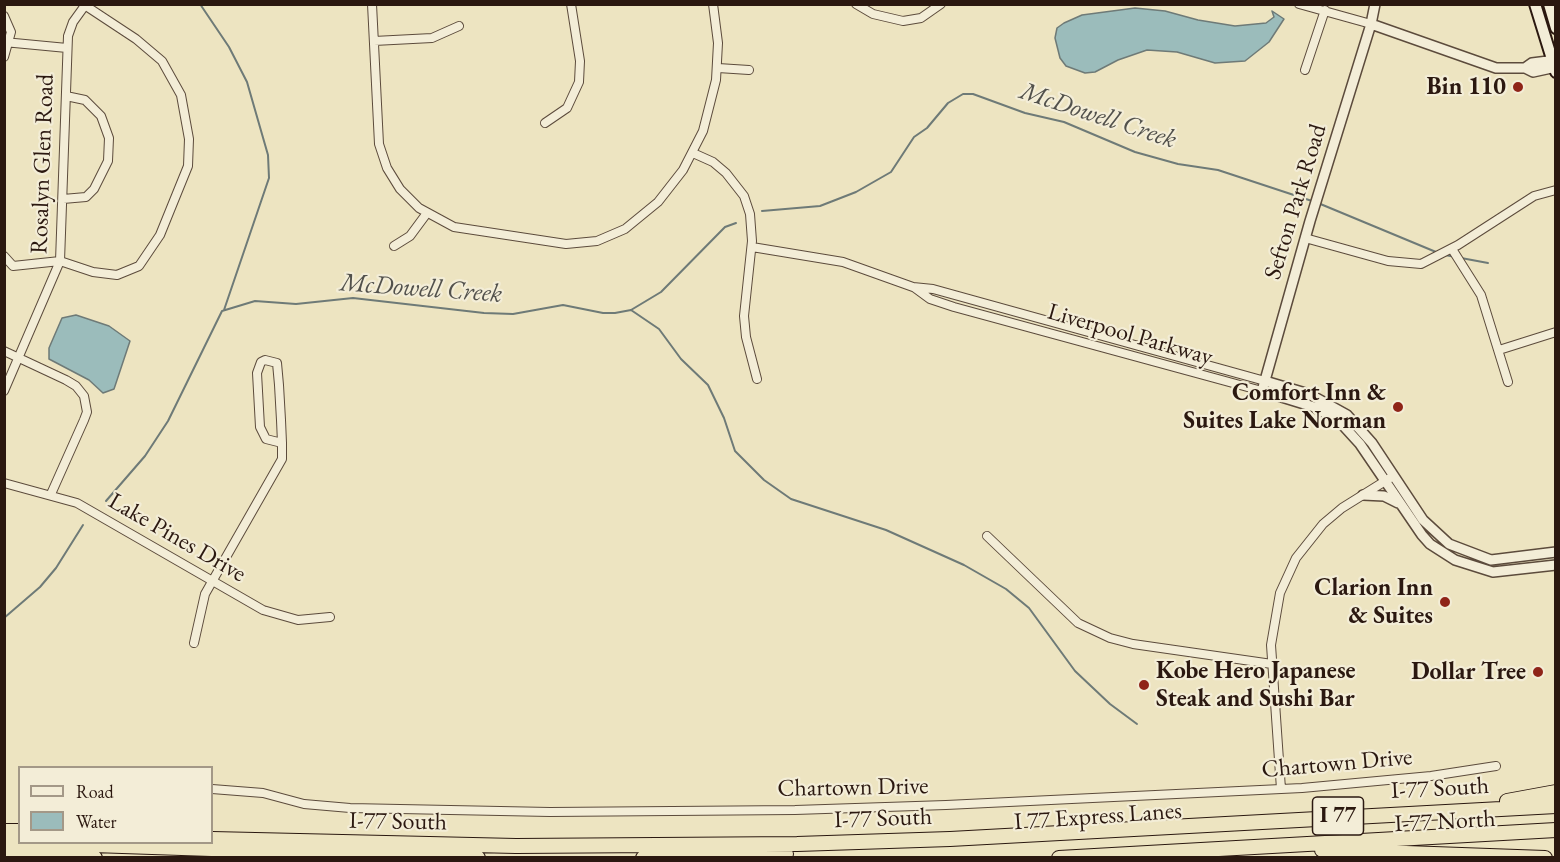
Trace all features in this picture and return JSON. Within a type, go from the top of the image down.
[{"type":"highway","points":[[1451,811],[1556,792]]},
{"type":"highway","name":"I-77 South","points":[[213,840],[506,846],[797,844],[950,839],[1556,806]]},
{"type":"highway","name":"I 77 Express Lanes","points":[[644,858],[951,848],[1556,815]]},
{"type":"highway","name":"I 77 Express Lanes","points":[[1059,858],[1556,830]]},
{"type":"highway","name":"I-77 North","points":[[1192,858],[1556,839]]},
{"type":"highway","points":[[49,844],[478,858]]},
{"type":"highway","points":[[139,848],[187,844]]},
{"type":"highway","points":[[1322,850],[1545,858]]},
{"type":"highway","points":[[4,855],[95,858]]},
{"type":"main road","points":[[1535,4],[1554,65]]},
{"type":"main road","points":[[1549,4],[1556,28]]},
{"type":"street","points":[[372,4],[377,126],[381,152],[387,168],[400,189],[427,213],[454,226],[515,238],[566,244],[597,241],[625,229],[641,218],[674,184],[693,153],[709,113],[718,68],[717,27],[713,4]]},
{"type":"street","points":[[545,123],[565,111],[579,82],[580,61],[571,4]]},
{"type":"street","points":[[856,4],[873,14],[903,21],[921,18],[941,4]]},
{"type":"street","points":[[1299,4],[1371,24],[1486,65],[1533,72],[1554,65]]},
{"type":"street","name":"Sefton Park Road","points":[[1262,392],[1375,4]]},
{"type":"street","points":[[4,256],[6,261],[20,267],[60,261],[93,272],[117,275],[139,266],[160,235],[188,166],[189,139],[181,95],[162,62],[136,39],[85,5]]},
{"type":"street","name":"Rosalyn Glen Road","points":[[4,391],[60,261],[67,48],[73,22],[85,5]]},
{"type":"street","points":[[1305,70],[1325,10]]},
{"type":"street","points":[[4,16],[11,32],[6,43],[4,57]]},
{"type":"street","points":[[374,41],[432,38],[459,26]]},
{"type":"street","points":[[6,43],[67,48]]},
{"type":"street","points":[[718,68],[749,70]]},
{"type":"street","points":[[63,199],[86,197],[94,189],[108,161],[109,138],[101,116],[85,100],[66,96]]},
{"type":"street","points":[[693,153],[718,165],[741,191],[750,214],[752,247],[744,316],[746,337],[757,379]]},
{"type":"street","points":[[1305,238],[1404,264],[1421,264],[1452,249],[1534,196],[1556,190]]},
{"type":"street","points":[[394,246],[410,236],[427,213]]},
{"type":"street","name":"Liverpool Parkway","points":[[752,247],[843,262],[913,287],[933,289],[1309,394],[1347,415],[1367,436],[1423,520],[1440,537],[1459,549],[1483,559],[1497,561],[1556,552]]},
{"type":"street","points":[[1452,249],[1481,295],[1508,382]]},
{"type":"street","name":"Liverpool Parkway","points":[[913,287],[930,299],[954,307],[1314,407],[1339,421],[1360,444],[1399,503],[1430,544],[1466,565],[1480,570],[1507,572],[1556,565]]},
{"type":"street","points":[[1499,350],[1556,332]]},
{"type":"street","points":[[4,351],[76,386],[84,396],[87,407],[84,420],[51,494]]},
{"type":"street","points":[[194,643],[197,619],[211,581],[282,459],[282,443],[277,363],[265,360],[261,362],[257,373],[260,427],[266,439],[282,443]]},
{"type":"street","points":[[1281,789],[1271,637],[1276,605],[1291,567],[1323,524],[1394,476]]},
{"type":"street","name":"Lake Pines Drive","points":[[4,483],[51,494],[77,503],[263,610],[298,620],[330,617]]},
{"type":"street","points":[[1363,495],[1384,496],[1399,503]]},
{"type":"street","points":[[987,536],[1078,623],[1110,638],[1132,645],[1272,664]]},
{"type":"street","name":"Chartown Drive","points":[[213,789],[263,793],[304,804],[334,808],[543,812],[946,805],[1281,789],[1431,776],[1496,766]]},
{"type":"water","points":[[1135,8],[1165,11],[1198,20],[1235,26],[1266,23],[1274,17],[1272,11],[1284,19],[1269,42],[1245,61],[1215,63],[1177,52],[1147,50],[1118,60],[1095,72],[1085,73],[1066,66],[1060,58],[1055,38],[1057,28],[1064,23],[1082,15]]},
{"type":"water","points":[[76,315],[109,326],[130,341],[114,389],[103,393],[89,380],[49,359],[49,348],[62,318]]},
{"type":"waterway","points":[[200,4],[229,47],[247,82],[268,155],[269,178],[224,310]]},
{"type":"waterway","name":"McDowell Creek","points":[[762,211],[820,206],[856,192],[891,172],[914,137],[927,128],[948,103],[963,94],[973,94],[1025,113],[1064,122],[1135,152],[1178,164],[1218,170],[1312,201]]},
{"type":"waterway","name":"McDowell Creek","points":[[1318,203],[1436,252]]},
{"type":"waterway","name":"McDowell Creek","points":[[106,501],[145,456],[168,421],[222,311],[255,301],[296,304],[353,298],[484,313],[513,314],[563,305],[603,313],[615,313],[631,310],[661,292],[725,227],[736,223]]},
{"type":"waterway","name":"McDowell Creek","points":[[1445,255],[1488,263]]},
{"type":"waterway","points":[[631,310],[659,329],[681,359],[708,385],[724,418],[735,451],[764,480],[791,499],[886,530],[964,565],[1006,589],[1029,608],[1075,671],[1110,704],[1137,724]]},
{"type":"waterway","name":"McDowell Creek","points":[[4,618],[40,587],[56,568],[83,525]]},
{"type":"place","name":"Bin 110","points":[[1518,87]]},
{"type":"place","name":"Comfort Inn & Suites Lake Norman","points":[[1398,407]]},
{"type":"place","name":"Clarion Inn & Suites","points":[[1445,602]]},
{"type":"place","name":"Dollar Tree","points":[[1538,672]]},
{"type":"place","name":"Kobe Hero Japanese Steak and Sushi Bar","points":[[1144,685]]}]
